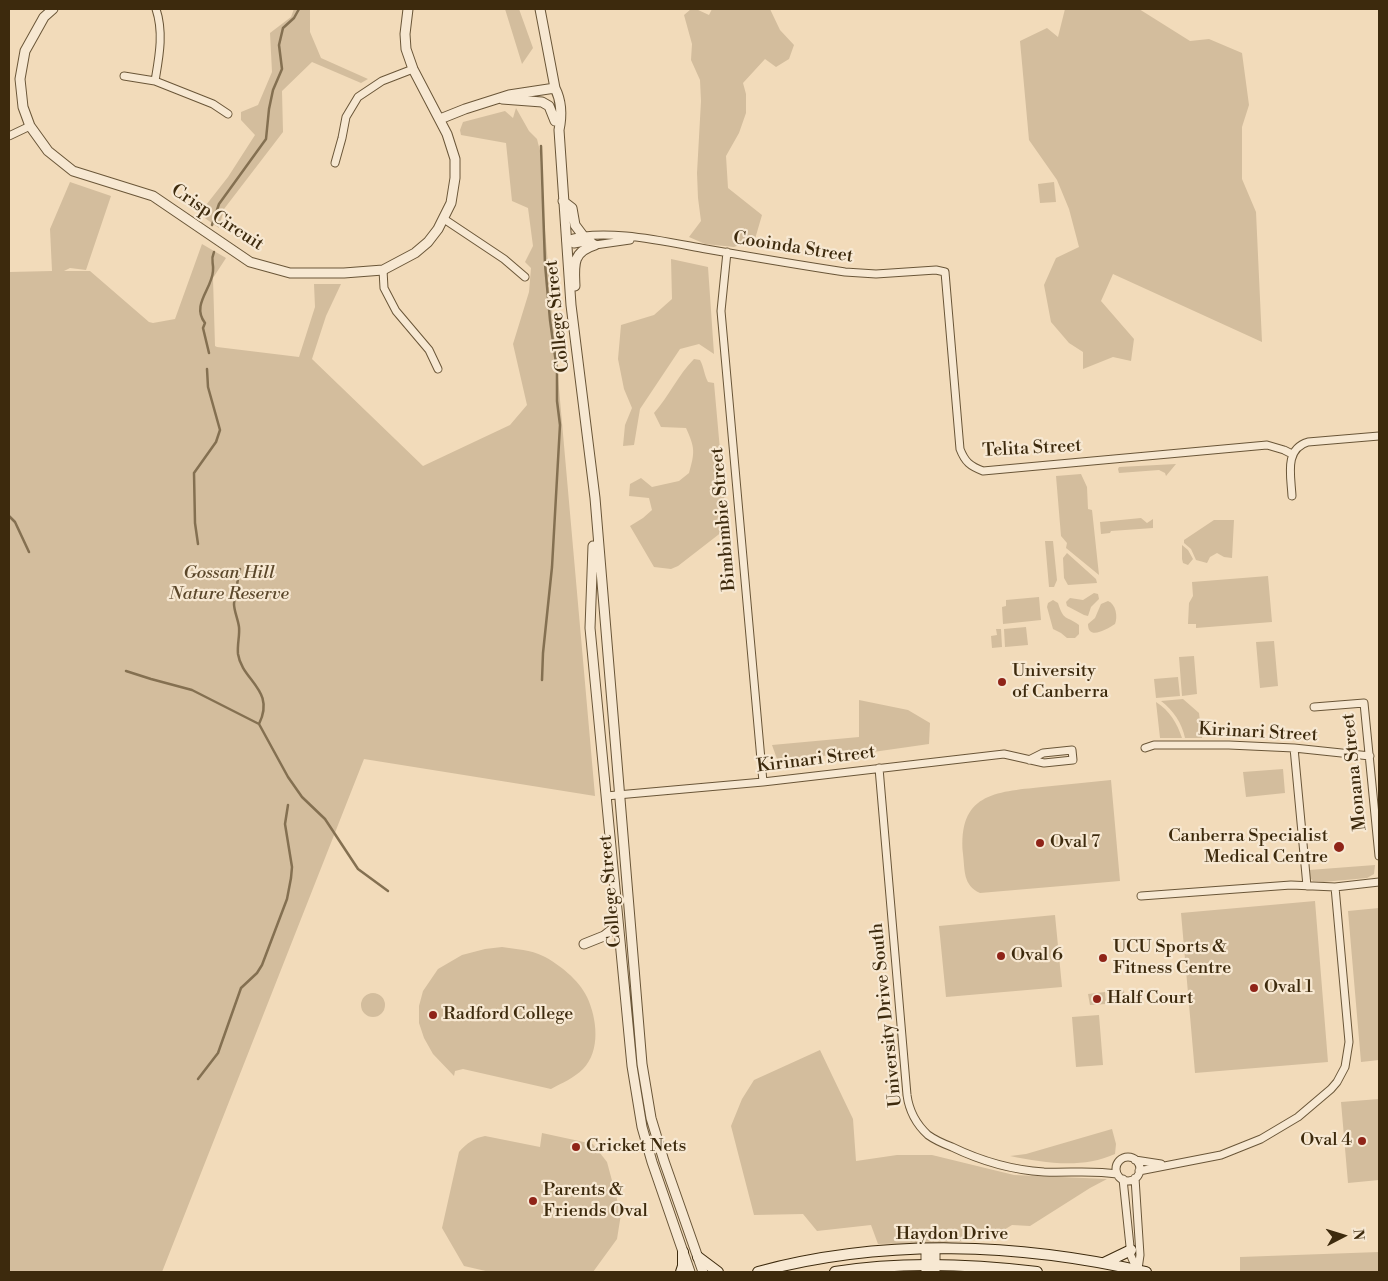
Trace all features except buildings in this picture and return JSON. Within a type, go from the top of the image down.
[{"type":"main road","name":"Haydon Drive","points":[[758,1272],[789,1264],[868,1252],[992,1249],[1104,1263],[1140,1272]]},
{"type":"main road","points":[[1104,1263],[1130,1250]]},
{"type":"main road","points":[[681,1272],[683,1252]]},
{"type":"main road","points":[[698,1257],[718,1272]]},
{"type":"main road","points":[[956,1272],[968,1267]]},
{"type":"main road","name":"Haydon Drive","points":[[835,1272],[968,1267],[1037,1272]]},
{"type":"street","name":"Crisp Circuit","points":[[54,9],[44,17],[25,51],[20,79],[23,107],[30,126],[48,151],[73,171],[153,196],[250,262],[290,273],[352,273],[383,270],[415,253],[428,242],[444,219],[451,202],[455,178],[455,159],[447,134],[413,69],[406,49],[405,34],[408,9]]},
{"type":"street","points":[[154,81],[161,45],[156,9]]},
{"type":"street","name":"College Street","points":[[540,9],[555,88],[553,96],[564,201],[571,305],[595,498],[640,1048],[651,1118],[703,1272]]},
{"type":"street","points":[[335,163],[346,117],[358,97],[382,81],[413,69]]},
{"type":"street","points":[[124,76],[154,81],[213,104],[228,114]]},
{"type":"street","points":[[440,119],[509,95],[555,88]]},
{"type":"street","points":[[500,99],[542,102],[549,106],[557,126]]},
{"type":"street","points":[[9,136],[30,126]]},
{"type":"street","points":[[564,201],[572,208],[575,225],[584,237]]},
{"type":"street","points":[[444,219],[504,259],[524,277]]},
{"type":"street","name":"Cooinda Street","points":[[566,240],[608,235],[638,238],[845,272],[876,274],[936,270],[945,272]]},
{"type":"street","name":"Cooinda Street","points":[[566,240],[574,244],[591,241],[595,245],[638,238]]},
{"type":"street","points":[[571,305],[576,295],[574,268],[576,259],[580,252],[587,247],[595,245]]},
{"type":"street","name":"Bimbimbie Street","points":[[727,252],[721,312],[763,782]]},
{"type":"street","points":[[383,270],[384,288],[396,311],[429,350],[438,369]]},
{"type":"street","name":"Telita Street","points":[[945,272],[960,449],[964,460],[972,466],[983,471],[1267,445],[1292,454]]},
{"type":"street","points":[[1292,496],[1290,463],[1292,454],[1298,447],[1308,442],[1379,436]]},
{"type":"street","name":"College Street","points":[[595,498],[590,628],[632,1066],[642,1127],[652,1162],[690,1272]]},
{"type":"street","name":"Monana Street","points":[[1314,707],[1364,703],[1379,856]]},
{"type":"street","name":"Kirinari Street","points":[[1144,748],[1154,746],[1230,745],[1294,748],[1370,756]]},
{"type":"street","points":[[1294,748],[1307,886]]},
{"type":"street","name":"Kirinari Street","points":[[606,796],[763,782],[1004,754],[1029,760],[1044,763],[1073,760],[1072,750],[1043,753],[1029,760]]},
{"type":"street","name":"University Drive South","points":[[879,768],[906,1095],[912,1115],[920,1126],[934,1139],[970,1156],[1021,1170],[1070,1173],[1099,1171],[1117,1164]]},
{"type":"street","points":[[1141,896],[1291,885],[1335,887],[1379,882]]},
{"type":"street","points":[[1140,1272],[1130,1250],[1117,1164],[1121,1159],[1127,1157],[1166,1165],[1221,1155],[1261,1139],[1298,1117],[1337,1082],[1345,1066],[1349,1042],[1335,887]]},
{"type":"street","points":[[584,944],[604,936],[618,925]]},
{"type":"street","points":[[1135,1160],[1139,1166],[1137,1175],[1140,1272]]},
{"type":"street","points":[[1120,1176],[1129,1180],[1137,1175],[1166,1165]]},
{"type":"street","name":"University Drive South","points":[[1099,1171],[1120,1176]]},
{"type":"street","points":[[931,1249],[931,1269]]},
{"type":"green space","points":[[294,9],[310,9],[310,32],[321,58],[368,79],[361,83],[312,62],[282,91],[283,132],[224,209],[219,228],[199,214],[228,177],[255,135],[241,120],[241,112],[258,105],[272,72],[270,33],[291,17]]},
{"type":"green space","points":[[505,9],[519,9],[533,48],[522,64]]},
{"type":"green space","points":[[691,9],[696,9],[709,15],[712,9],[770,9],[780,30],[794,45],[789,59],[776,67],[765,59],[743,83],[746,94],[746,113],[739,133],[726,156],[728,188],[762,215],[755,239],[734,247],[705,244],[689,237],[701,221],[697,173],[701,101],[700,80],[691,60],[692,44],[684,15]]},
{"type":"green space","points":[[1065,9],[1139,9],[1190,41],[1209,39],[1242,53],[1249,105],[1242,127],[1242,179],[1256,212],[1262,342],[1113,274],[1101,301],[1134,339],[1131,361],[1113,357],[1083,369],[1083,352],[1069,343],[1051,322],[1044,285],[1056,258],[1079,247],[1069,209],[1057,180],[1029,140],[1020,41],[1047,28],[1058,37]]},
{"type":"green space","name":"Gossan Hill Nature Reserve","points":[[516,108],[529,131],[537,139],[540,151],[541,185],[595,796],[364,759],[162,1272],[9,1272],[9,272],[52,271],[50,229],[70,182],[111,196],[86,270],[70,268],[64,271],[90,271],[149,322],[175,319],[202,244],[226,258],[213,278],[215,346],[217,347],[299,357],[315,307],[314,284],[341,284],[326,316],[312,359],[423,466],[510,425],[527,405],[513,344],[529,292],[531,268],[525,262],[533,246],[528,208],[512,201],[506,143],[461,135],[460,130],[463,122],[505,111],[513,118]]},
{"type":"green space","points":[[1054,182],[1056,202],[1040,203],[1038,184]]},
{"type":"green space","points":[[671,259],[708,267],[714,354],[699,344],[680,349],[640,409],[634,445],[623,446],[625,425],[632,408],[624,389],[618,359],[621,325],[654,315],[672,299]]},
{"type":"green space","points":[[694,359],[700,360],[708,382],[714,383],[727,528],[678,566],[671,569],[654,567],[630,526],[652,510],[649,498],[629,496],[630,484],[641,478],[652,487],[679,481],[689,473],[693,450],[686,428],[661,427],[654,413]]},
{"type":"green space","points":[[1176,464],[1166,476],[1165,473],[1159,470],[1119,473],[1118,469],[1119,467]]},
{"type":"green space","points":[[1081,474],[1087,487],[1088,509],[1092,510],[1099,575],[1066,548],[1067,543],[1061,536],[1056,476]]},
{"type":"green space","points":[[1141,518],[1147,523],[1153,519],[1153,528],[1111,531],[1110,533],[1101,534],[1100,522]]},
{"type":"green space","points":[[1214,520],[1234,520],[1232,558],[1224,557],[1217,553],[1210,557],[1207,563],[1196,560],[1191,549],[1184,543],[1184,540]]},
{"type":"green space","points":[[1045,541],[1053,541],[1057,580],[1054,587],[1049,587]]},
{"type":"green space","points":[[1182,545],[1188,550],[1193,559],[1188,565],[1183,563]]},
{"type":"green space","points":[[1067,553],[1096,579],[1097,583],[1068,585],[1064,578],[1063,558]]},
{"type":"green space","points":[[1268,576],[1272,622],[1196,628],[1196,624],[1188,624],[1189,603],[1193,596],[1192,582]]},
{"type":"green space","points":[[1094,593],[1098,594],[1099,599],[1091,607],[1088,616],[1067,606],[1066,602],[1070,598],[1083,600]]},
{"type":"green space","points":[[1039,597],[1041,620],[1003,624],[1002,607],[1006,606],[1006,600]]},
{"type":"green space","points":[[1053,600],[1058,603],[1064,616],[1079,625],[1079,634],[1075,638],[1067,638],[1053,629],[1047,607],[1048,603]]},
{"type":"green space","points":[[1108,601],[1116,611],[1115,624],[1098,632],[1091,632],[1088,624],[1095,618],[1101,604]]},
{"type":"green space","points":[[1026,627],[1028,645],[1005,647],[1004,629]]},
{"type":"green space","points":[[996,629],[1001,629],[1002,647],[992,648],[991,636],[997,635]]},
{"type":"green space","points":[[1274,641],[1278,686],[1260,688],[1256,642]]},
{"type":"green space","points":[[1194,656],[1197,694],[1182,696],[1179,657]]},
{"type":"green space","points":[[1178,677],[1180,696],[1156,698],[1154,679]]},
{"type":"green space","points":[[1183,699],[1199,713],[1202,738],[1185,738],[1182,727],[1176,717],[1161,701]]},
{"type":"green space","points":[[859,700],[908,710],[930,723],[929,744],[866,753],[777,759],[772,745],[859,737]]},
{"type":"green space","points":[[1156,702],[1172,718],[1182,738],[1160,738]]},
{"type":"green space","points":[[1283,769],[1285,793],[1246,797],[1243,772]]},
{"type":"green space","name":"Oval 7","points":[[1111,780],[1120,881],[980,893],[970,886],[965,872],[963,834],[966,819],[973,808],[983,800],[1009,791]]},
{"type":"green space","points":[[1375,865],[1374,874],[1367,878],[1323,882],[1313,881],[1308,876],[1310,875],[1309,870]]},
{"type":"green space","name":"Oval 1","points":[[1315,901],[1328,1062],[1195,1073],[1181,913]]},
{"type":"green space","points":[[1379,908],[1379,1060],[1361,1062],[1348,911]]},
{"type":"green space","name":"Oval 6","points":[[1055,915],[1062,987],[946,997],[939,926]]},
{"type":"green space","points":[[502,947],[534,952],[555,963],[579,985],[590,1005],[596,1034],[593,1053],[589,1062],[576,1075],[551,1089],[463,1069],[455,1071],[454,1076],[433,1054],[424,1038],[419,1023],[419,1006],[423,991],[438,969],[462,955]]},
{"type":"green space","name":"Half Court","points":[[1124,990],[1125,1002],[1108,1004],[1107,992]]},
{"type":"green space","name":"Half Court","points":[[1105,992],[1106,1004],[1090,1005],[1088,994]]},
{"type":"green space","points":[[373,993],[378,994],[384,1000],[384,1010],[378,1016],[373,1017],[368,1016],[362,1010],[361,1005],[362,1000],[368,994]]},
{"type":"green space","points":[[1099,1015],[1103,1065],[1076,1067],[1072,1017]]},
{"type":"green space","points":[[820,1050],[853,1119],[856,1161],[897,1155],[932,1155],[1014,1175],[1107,1179],[1030,1226],[1012,1225],[994,1236],[957,1242],[878,1244],[871,1225],[817,1231],[803,1214],[754,1215],[731,1126],[742,1099],[754,1080]]},
{"type":"green space","name":"Oval 4","points":[[1379,1099],[1379,1180],[1348,1183],[1341,1102]]},
{"type":"green space","points":[[1112,1129],[1116,1144],[1115,1154],[1102,1159],[1090,1162],[1063,1163],[1010,1156],[1026,1154]]},
{"type":"green space","name":"Parents & Friends Oval","points":[[542,1133],[593,1144],[607,1162],[621,1214],[617,1239],[593,1272],[490,1272],[464,1266],[442,1228],[459,1152],[471,1141],[485,1136],[540,1147]]},
{"type":"green space","points":[[1379,1252],[1379,1272],[1240,1272],[1240,1257]]},
{"type":"waterway","points":[[212,225],[219,204],[266,139],[273,90],[282,69],[279,45],[283,28],[294,18],[299,9]]},
{"type":"waterway","points":[[541,146],[545,264],[557,370],[557,401],[560,425],[552,567],[542,680]]},
{"type":"waterway","points":[[209,353],[203,328],[205,323],[200,310],[203,297],[212,278],[212,258],[214,252]]},
{"type":"waterway","points":[[198,544],[195,523],[194,473],[216,442],[220,430],[208,387],[207,369]]},
{"type":"waterway","points":[[9,516],[15,522],[29,552]]},
{"type":"waterway","points":[[240,569],[234,604],[239,627],[238,654],[245,672],[261,694],[263,712],[259,724]]},
{"type":"waterway","points":[[126,671],[192,690],[259,724],[288,777],[302,797],[325,819],[358,869],[388,891]]},
{"type":"waterway","points":[[198,1079],[218,1053],[241,988],[257,973],[262,965],[287,899],[292,867],[285,824],[288,805]]},
{"type":"place","name":"University of Canberra","points":[[1002,682]]},
{"type":"place","name":"Oval 7","points":[[1040,843]]},
{"type":"place","name":"Canberra Specialist Medical Centre","points":[[1339,847]]},
{"type":"place","name":"Oval 6","points":[[1001,956]]},
{"type":"place","name":"UCU Sports & Fitness Centre","points":[[1103,958]]},
{"type":"place","name":"Oval 1","points":[[1254,988]]},
{"type":"place","name":"Half Court","points":[[1097,999]]},
{"type":"place","name":"Radford College","points":[[433,1015]]},
{"type":"place","name":"Oval 4","points":[[1362,1141]]},
{"type":"place","name":"Cricket Nets","points":[[576,1147]]},
{"type":"place","name":"Parents & Friends Oval","points":[[533,1201]]}]
